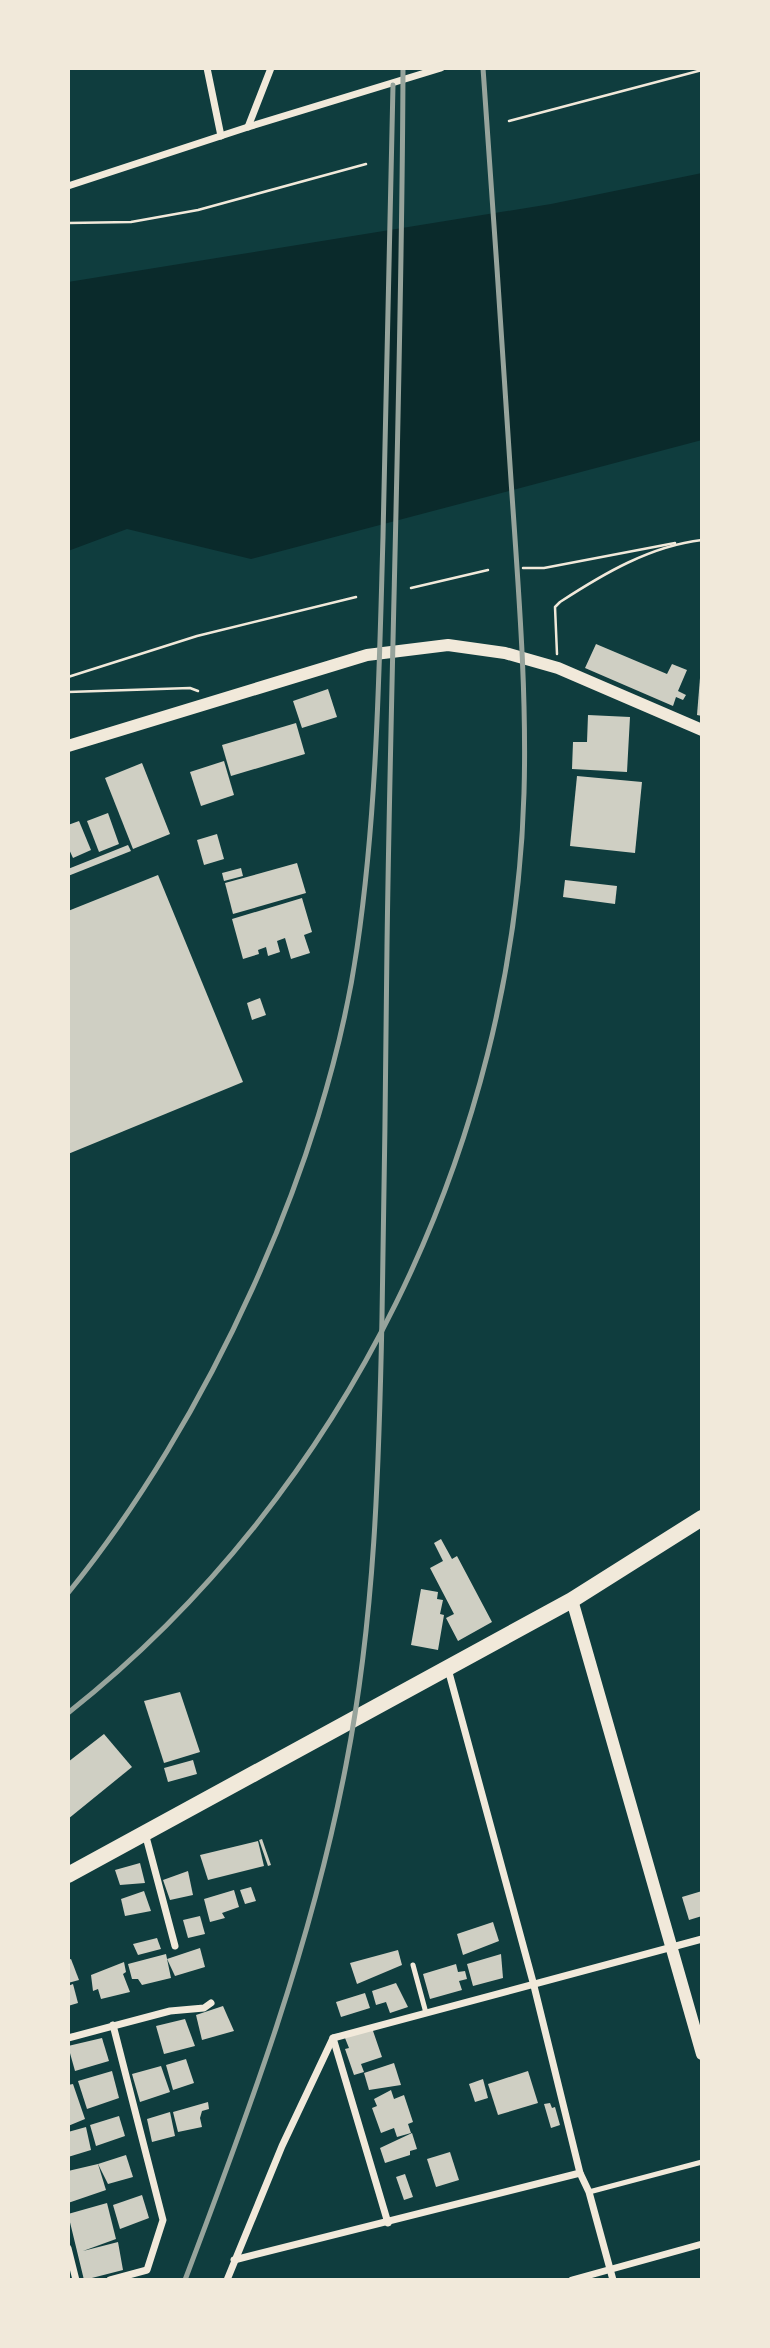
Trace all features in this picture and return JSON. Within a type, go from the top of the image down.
[{"type":"main road","points":[[68,1875],[572,1600],[702,1518]]},
{"type":"street","points":[[206,68],[221,136]]},
{"type":"street","points":[[248,127],[271,68]]},
{"type":"street","points":[[68,186],[441,68]]},
{"type":"street","points":[[68,746],[367,655],[423,646],[480,648],[558,668],[702,730]]},
{"type":"street","points":[[572,1600],[702,2054]]},
{"type":"street","points":[[448,1669],[533,1982],[580,2173],[589,2192],[613,2280]]},
{"type":"street","points":[[145,1832],[175,1946]]},
{"type":"street","points":[[333,2038],[533,1982],[702,1939]]},
{"type":"street","points":[[68,2038],[170,2011],[204,2008],[211,2003]]},
{"type":"street","points":[[110,2280],[146,2270],[163,2220],[113,2025]]},
{"type":"street","points":[[333,2038],[388,2223]]},
{"type":"street","points":[[227,2280],[333,2038]]},
{"type":"street","points":[[234,2260],[580,2173]]},
{"type":"street","points":[[572,2280],[702,2244]]},
{"type":"street","points":[[68,2248],[76,2280]]},
{"type":"lane","points":[[413,1965],[426,2013]]},
{"type":"lane","points":[[589,2192],[702,2162]]},
{"type":"path","points":[[509,121],[702,70]]},
{"type":"path","points":[[68,223],[131,222],[198,210],[366,164]]},
{"type":"path","points":[[523,568],[544,568],[702,540]]},
{"type":"path","points":[[558,668],[555,607],[607,571],[682,542]]},
{"type":"path","points":[[411,588],[488,570]]},
{"type":"path","points":[[68,677],[197,636],[356,597]]},
{"type":"path","points":[[68,692],[190,688],[222,698]]},
{"type":"water","points":[[702,173],[702,440],[251,559],[127,529],[68,551],[68,282],[551,204]]},
{"type":"building","points":[[596,644],[667,674],[672,664],[687,670],[678,691],[686,695],[683,700],[676,697],[673,706],[585,668]]},
{"type":"building","points":[[702,678],[702,716],[697,715]]},
{"type":"building","points":[[328,689],[337,717],[302,728],[293,701]]},
{"type":"building","points":[[588,715],[630,717],[627,772],[572,769],[573,742],[587,742]]},
{"type":"building","points":[[296,723],[305,754],[231,776],[222,745]]},
{"type":"building","points":[[224,761],[234,795],[201,806],[190,772]]},
{"type":"building","points":[[142,763],[170,834],[133,849],[105,778]]},
{"type":"building","points":[[577,776],[642,782],[635,853],[570,846]]},
{"type":"building","points":[[108,813],[119,844],[99,852],[87,821]]},
{"type":"building","points":[[79,821],[91,850],[73,858],[68,847],[68,825]]},
{"type":"building","points":[[217,834],[224,859],[204,865],[197,840]]},
{"type":"building","points":[[128,845],[131,851],[68,876],[68,869]]},
{"type":"building","points":[[297,863],[306,893],[233,914],[225,883]]},
{"type":"building","points":[[241,868],[243,876],[224,881],[222,873]]},
{"type":"building","points":[[158,875],[243,1082],[68,1154],[68,911]]},
{"type":"building","points":[[565,880],[617,886],[615,904],[563,897]]},
{"type":"building","points":[[302,898],[312,932],[304,935],[310,953],[291,959],[285,938],[277,941],[280,952],[268,956],[266,947],[258,950],[259,954],[243,959],[232,919]]},
{"type":"building","points":[[260,998],[266,1015],[252,1020],[247,1003]]},
{"type":"building","points":[[441,1539],[452,1559],[457,1556],[492,1622],[458,1641],[446,1618],[454,1614],[430,1568],[443,1561],[434,1543]]},
{"type":"building","points":[[421,1589],[438,1592],[437,1599],[443,1600],[440,1614],[444,1615],[438,1650],[411,1645]]},
{"type":"building","points":[[180,1692],[200,1752],[164,1763],[144,1701]]},
{"type":"building","points":[[104,1734],[132,1767],[68,1819],[68,1762]]},
{"type":"building","points":[[193,1760],[197,1774],[168,1782],[164,1768]]},
{"type":"building","points":[[262,1839],[271,1865],[268,1866],[259,1840]]},
{"type":"building","points":[[258,1841],[264,1866],[208,1880],[200,1855]]},
{"type":"building","points":[[140,1863],[145,1883],[120,1885],[115,1870]]},
{"type":"building","points":[[188,1871],[193,1895],[170,1900],[163,1880]]},
{"type":"building","points":[[251,1887],[256,1901],[245,1904],[240,1890]]},
{"type":"building","points":[[234,1890],[239,1907],[222,1913],[225,1918],[210,1922],[204,1899]]},
{"type":"building","points":[[144,1891],[151,1911],[125,1916],[121,1899]]},
{"type":"building","points":[[702,1891],[702,1916],[689,1920],[682,1897]]},
{"type":"building","points":[[200,1916],[205,1934],[188,1938],[183,1920]]},
{"type":"building","points":[[493,1922],[499,1941],[463,1955],[457,1934]]},
{"type":"building","points":[[157,1938],[161,1949],[138,1955],[133,1944]]},
{"type":"building","points":[[200,1948],[205,1967],[175,1976],[167,1959]]},
{"type":"building","points":[[398,1950],[402,1965],[357,1984],[350,1963]]},
{"type":"building","points":[[166,1954],[171,1978],[142,1985],[138,1979],[132,1979],[128,1964]]},
{"type":"building","points":[[501,1954],[503,1978],[473,1986],[467,1964]]},
{"type":"building","points":[[71,1959],[79,1980],[68,1983],[68,1960]]},
{"type":"building","points":[[124,1962],[126,1972],[123,1974],[130,1992],[101,1999],[98,1989],[93,1991],[91,1975]]},
{"type":"building","points":[[456,1964],[458,1972],[465,1971],[467,1979],[459,1981],[462,1990],[430,1999],[423,1974]]},
{"type":"building","points":[[396,1983],[408,2007],[390,2013],[386,2002],[376,2005],[372,1991]]},
{"type":"building","points":[[73,1984],[78,2003],[68,2006],[68,1986]]},
{"type":"building","points":[[365,1993],[370,2008],[341,2017],[336,2002]]},
{"type":"building","points":[[223,2006],[234,2031],[202,2040],[196,2015]]},
{"type":"building","points":[[185,2019],[195,2046],[164,2054],[156,2026]]},
{"type":"building","points":[[372,2028],[382,2057],[361,2064],[364,2072],[354,2075],[345,2049],[349,2048],[345,2038]]},
{"type":"building","points":[[102,2038],[109,2061],[75,2071],[68,2046]]},
{"type":"building","points":[[186,2059],[194,2083],[173,2090],[166,2065]]},
{"type":"building","points":[[394,2063],[401,2085],[369,2090],[364,2073]]},
{"type":"building","points":[[161,2066],[170,2092],[140,2102],[132,2074]]},
{"type":"building","points":[[112,2071],[119,2098],[87,2109],[78,2081]]},
{"type":"building","points":[[528,2071],[538,2103],[498,2115],[488,2084]]},
{"type":"building","points":[[483,2079],[488,2098],[475,2102],[469,2084]]},
{"type":"building","points":[[73,2084],[85,2119],[68,2126],[68,2085]]},
{"type":"building","points":[[391,2090],[394,2099],[404,2095],[413,2122],[408,2124],[411,2133],[397,2137],[394,2128],[381,2133],[372,2108],[377,2106],[374,2099]]},
{"type":"building","points":[[208,2102],[209,2109],[202,2111],[200,2118],[202,2127],[178,2132],[173,2112]]},
{"type":"building","points":[[550,2103],[552,2108],[555,2107],[560,2125],[551,2128],[544,2104]]},
{"type":"building","points":[[170,2112],[175,2136],[152,2142],[147,2119]]},
{"type":"building","points":[[119,2116],[125,2136],[96,2146],[90,2125]]},
{"type":"building","points":[[86,2127],[91,2150],[68,2157],[68,2132]]},
{"type":"building","points":[[412,2133],[417,2149],[410,2151],[410,2155],[385,2163],[380,2148]]},
{"type":"building","points":[[450,2152],[459,2180],[436,2187],[427,2159]]},
{"type":"building","points":[[126,2155],[133,2177],[108,2184],[98,2164]]},
{"type":"building","points":[[98,2164],[106,2190],[68,2203],[68,2171]]},
{"type":"building","points":[[405,2174],[413,2197],[404,2200],[396,2177]]},
{"type":"building","points":[[142,2195],[149,2218],[120,2229],[113,2205]]},
{"type":"building","points":[[107,2203],[116,2239],[83,2251],[118,2242],[123,2270],[84,2280],[68,2214]]},
{"type":"railway","points":[[185,2280],[277,2026],[316,1897],[356,1709],[369,1598],[381,1373],[403,68]]},
{"type":"railway","points":[[68,1713],[167,1625],[255,1526],[331,1418],[396,1303],[448,1181],[487,1054],[513,925],[525,754],[519,597],[483,68]]},
{"type":"railway","points":[[68,1593],[119,1526],[167,1451],[212,1372],[253,1288],[288,1202],[318,1116],[341,1031],[364,897],[376,743],[393,85]]}]
